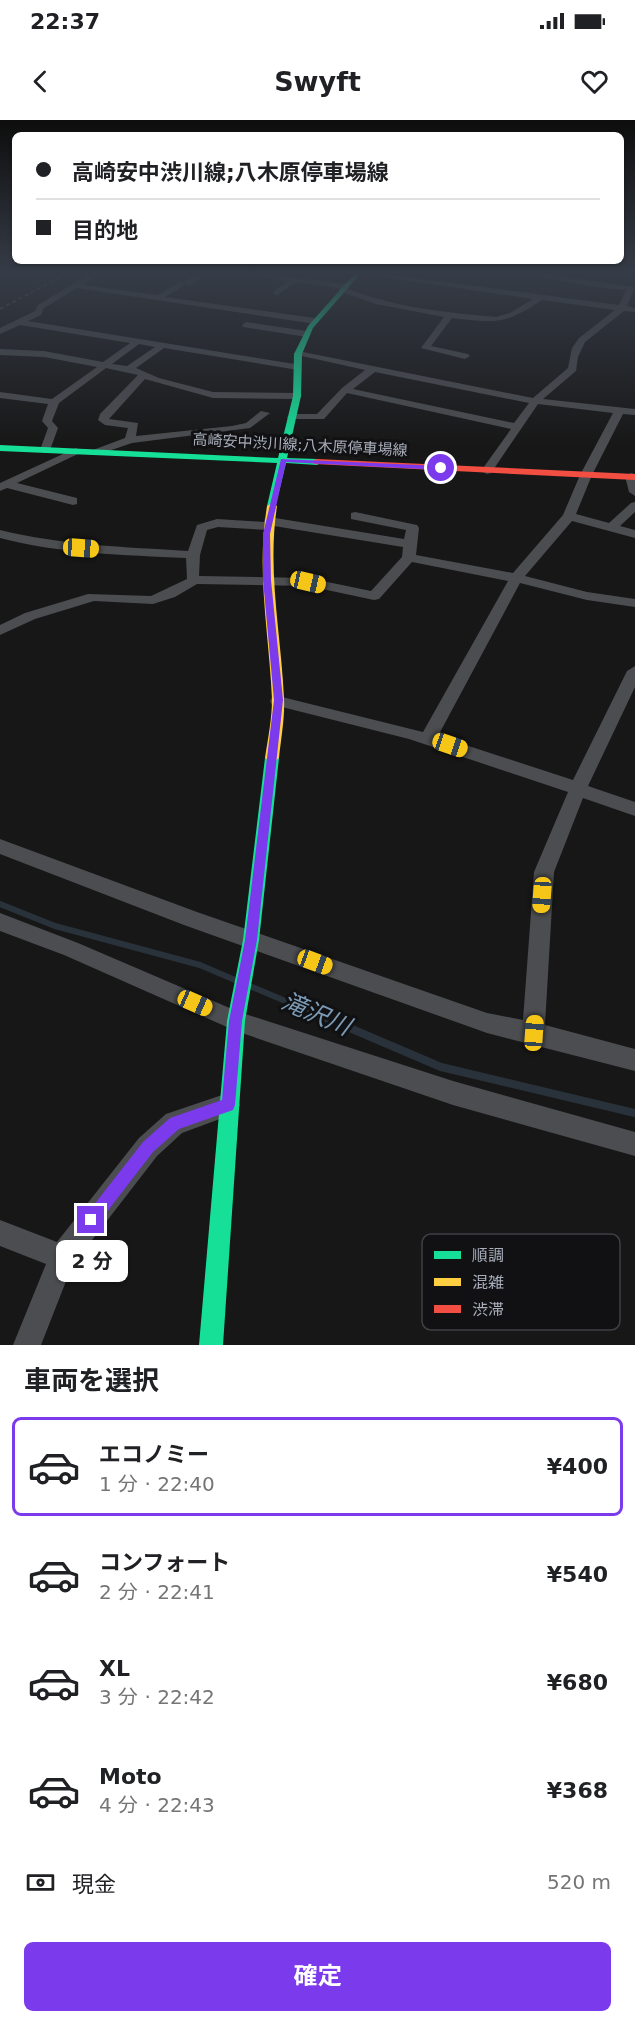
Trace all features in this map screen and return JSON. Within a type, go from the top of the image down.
[{"type":"street","points":[[70,330],[163,345],[373,369],[536,401],[635,412]]},
{"type":"street","points":[[283,330],[307,334]]},
{"type":"street","points":[[211,1345],[236,1021],[251,940],[278,700],[267,580],[268,524],[297,396],[298,361],[309,330]]},
{"type":"street","points":[[439,330],[425,348],[465,356]]},
{"type":"street","points":[[487,471],[536,401],[573,369],[573,353],[578,343],[592,330]]},
{"type":"street","points":[[45,450],[53,428],[47,421],[54,402],[103,364],[138,341]]},
{"type":"street","points":[[129,369],[163,345]]},
{"type":"street","points":[[0,352],[44,354],[129,369],[177,387],[213,395],[297,396]]},
{"type":"street","points":[[292,417],[320,417],[345,390],[373,369]]},
{"type":"street","points":[[130,440],[134,425],[109,423],[103,420],[104,416],[143,375]]},
{"type":"street","points":[[345,390],[516,427]]},
{"type":"street","points":[[0,395],[54,402]]},
{"type":"street","points":[[429,737],[516,578],[569,516],[586,475],[619,411]]},
{"type":"street","points":[[97,452],[130,440],[250,425],[265,413]]},
{"type":"street","name":"高崎安中渋川線;八木原停車場線","points":[[0,448],[633,476]]},
{"type":"street","points":[[3,485],[76,451]]},
{"type":"street","points":[[633,476],[635,492]]},
{"type":"street","points":[[3,485],[73,501]]},
{"type":"street","points":[[612,527],[635,506]]},
{"type":"street","points":[[0,631],[30,616],[93,597],[153,600],[170,594],[194,580],[308,582],[374,596],[409,551],[413,528],[355,516]]},
{"type":"street","points":[[569,516],[635,534]]},
{"type":"street","points":[[194,580],[193,555],[201,528],[217,523],[268,524],[409,551],[587,596],[635,603]]},
{"type":"street","points":[[0,534],[22,540],[81,548],[193,555]]},
{"type":"street","points":[[534,1033],[544,872],[578,789],[635,671]]},
{"type":"street","points":[[278,700],[341,713],[429,737],[635,809]]},
{"type":"street","points":[[0,846],[190,919],[488,1023],[635,1060]]},
{"type":"street","points":[[0,922],[71,949],[236,1021],[453,1093],[635,1144]]},
{"type":"street","points":[[27,1345],[63,1257],[148,1147],[175,1124],[228,1105]]},
{"type":"street","points":[[0,1233],[63,1257]]},
{"type":"waterway","name":"滝沢川","points":[[0,904],[55,926],[200,965],[235,980]]},
{"type":"waterway","name":"滝沢川","points":[[252,987],[295,1005]]},
{"type":"waterway","name":"滝沢川","points":[[291,1003],[441,1067],[635,1113]]},
{"type":"traffic: fast","points":[[272,506],[297,396],[298,354],[309,330]]},
{"type":"traffic: fast","points":[[0,448],[317,462]]},
{"type":"traffic: fast","points":[[211,1345],[236,1021],[251,940],[272,758]]},
{"type":"traffic: slow","points":[[272,506],[268,530],[267,578],[278,706],[272,758]]},
{"type":"traffic: jam","points":[[317,462],[635,477]]},
{"type":"route","points":[[91,1220],[148,1147],[175,1124],[228,1105],[236,1021],[251,940],[278,700],[267,580],[266,534],[283,460],[441,468]]}]
